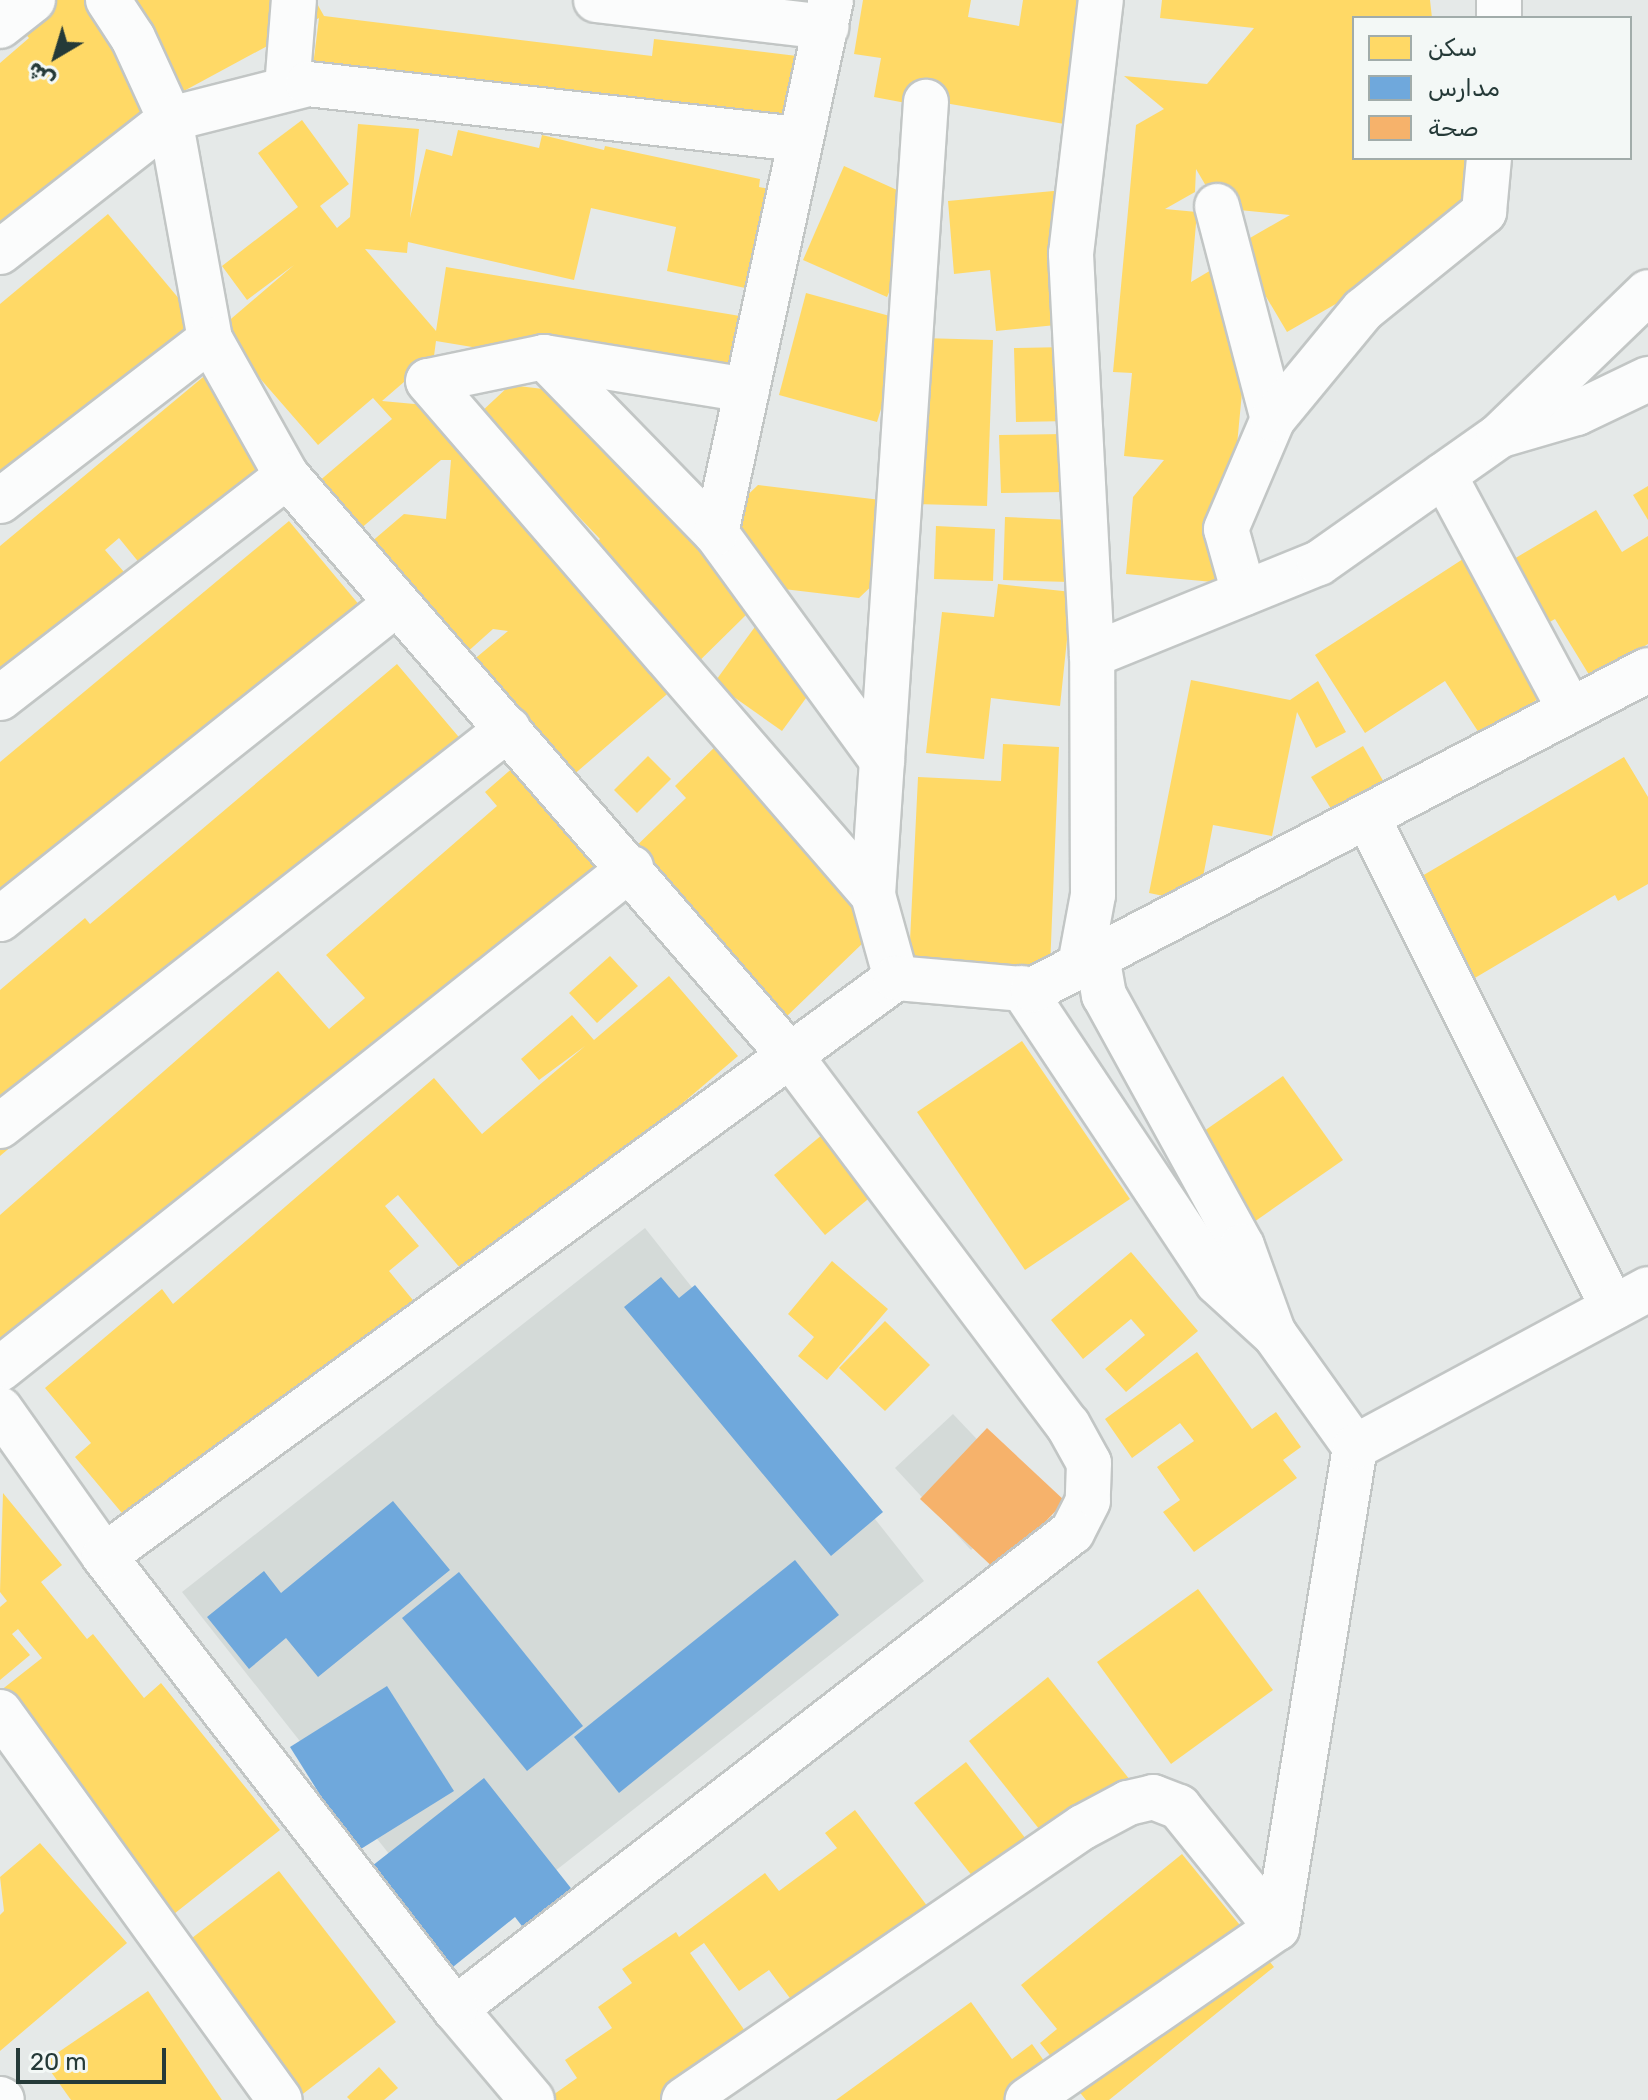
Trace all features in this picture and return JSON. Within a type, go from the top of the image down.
[{"type":"street","points":[[0,26],[33,0]]},
{"type":"street","points":[[108,0],[133,38],[170,119],[210,339],[287,476],[631,868],[792,1058],[1068,1425],[1089,1463],[1088,1501],[1072,1532],[455,2009]]},
{"type":"street","points":[[287,88],[294,0]]},
{"type":"street","points":[[596,0],[829,13],[716,533]]},
{"type":"street","points":[[1101,0],[1071,254],[1092,655],[1093,895],[1089,961],[1104,995],[1242,1246],[1275,1335]]},
{"type":"street","points":[[0,252],[170,119],[308,84],[801,139]]},
{"type":"street","points":[[896,978],[873,895],[926,102]]},
{"type":"street","points":[[1244,593],[1226,529],[1273,419],[1363,310],[1484,212],[1489,160]]},
{"type":"street","points":[[1217,206],[1273,419]]},
{"type":"street","points":[[1092,655],[1319,563],[1499,436],[1648,292]]},
{"type":"street","points":[[0,501],[210,339]]},
{"type":"street","points":[[747,390],[544,357],[428,381],[873,895]]},
{"type":"street","points":[[544,357],[716,533],[882,761]]},
{"type":"street","points":[[1499,436],[1577,413],[1648,379]]},
{"type":"street","points":[[1444,475],[1570,710]]},
{"type":"street","points":[[0,698],[287,476]]},
{"type":"street","points":[[0,919],[397,603]]},
{"type":"street","points":[[104,1556],[792,1058],[896,978],[1033,990],[1570,710],[1642,687]]},
{"type":"street","points":[[0,1126],[508,729]]},
{"type":"street","points":[[1355,1447],[1630,1298],[1367,816]]},
{"type":"street","points":[[0,1369],[631,868]]},
{"type":"street","points":[[1022,988],[1217,1282],[1275,1335],[1355,1447],[1277,1928],[1028,2100]]},
{"type":"street","points":[[0,1409],[104,1556],[455,2009],[532,2100]]},
{"type":"street","points":[[0,1712],[280,2100]]},
{"type":"street","points":[[684,2100],[1083,1827],[1128,1803],[1153,1797],[1179,1807],[1277,1928]]},
{"type":"shaded area","points":[[645,1228],[924,1581],[461,1945],[182,1592]]},
{"type":"shaded area","points":[[953,1414],[1030,1495],[971,1550],[895,1468]]},
{"type":"building: سكن","points":[[51,0],[315,0],[324,16],[652,56],[654,39],[797,56],[786,148],[310,90],[319,18],[171,98],[166,117],[0,265],[0,63],[29,38],[20,28]]},
{"type":"building: سكن","points":[[863,0],[971,0],[968,17],[1019,26],[1023,0],[1092,0],[1070,125],[939,102],[938,109],[874,97],[881,58],[854,54]]},
{"type":"building: سكن","points":[[1162,0],[1430,0],[1432,16],[1352,16],[1352,160],[1464,160],[1494,213],[1287,332],[1236,246],[1290,215],[1219,208],[1196,169],[1195,192],[1165,209],[1197,212],[1191,282],[1223,263],[1252,286],[1224,583],[1126,574],[1133,497],[1164,460],[1124,456],[1132,373],[1113,372],[1136,125],[1164,109],[1124,76],[1207,84],[1254,28],[1160,18]]},
{"type":"building: سكن","points":[[302,120],[349,184],[320,206],[337,228],[350,217],[358,124],[419,129],[410,218],[426,149],[452,156],[458,130],[539,148],[542,135],[604,150],[605,146],[760,179],[759,187],[780,191],[759,291],[667,271],[676,227],[591,208],[574,280],[408,242],[407,253],[365,249],[436,331],[446,267],[758,319],[747,393],[436,341],[434,356],[382,401],[436,406],[673,689],[564,783],[465,667],[508,631],[493,629],[455,663],[457,634],[420,629],[356,555],[404,514],[446,519],[451,460],[441,460],[338,548],[297,500],[392,419],[373,398],[318,445],[218,330],[294,265],[247,300],[222,266],[298,207],[258,153]]},
{"type":"building: سكن","points":[[844,166],[928,204],[887,297],[803,260]]},
{"type":"building: سكن","points":[[1064,190],[1076,323],[996,331],[990,270],[954,274],[948,201]]},
{"type":"building: سكن","points":[[108,214],[196,319],[0,482],[0,304]]},
{"type":"building: سكن","points":[[806,293],[908,321],[877,422],[779,395]]},
{"type":"building: سكن","points":[[922,338],[993,340],[987,506],[916,504]]},
{"type":"building: سكن","points":[[1069,347],[1070,421],[1016,422],[1014,348]]},
{"type":"building: سكن","points":[[208,373],[293,475],[158,586],[119,538],[105,550],[137,587],[0,701],[0,546]]},
{"type":"building: سكن","points":[[510,385],[568,392],[706,535],[758,485],[889,501],[880,578],[859,598],[767,587],[763,618],[746,615],[683,677],[584,555],[600,539],[480,413]]},
{"type":"building: سكن","points":[[1064,434],[1065,492],[1001,493],[999,435]]},
{"type":"building: سكن","points":[[1648,486],[1648,520],[1633,495]]},
{"type":"building: سكن","points":[[1596,510],[1622,552],[1648,536],[1648,644],[1591,678],[1555,619],[1541,627],[1504,565]]},
{"type":"building: سكن","points":[[1005,517],[1071,520],[1070,582],[1003,580]]},
{"type":"building: سكن","points":[[289,521],[371,619],[0,927],[0,762]]},
{"type":"building: سكن","points":[[936,526],[995,529],[993,581],[934,579]]},
{"type":"building: سكن","points":[[1463,559],[1550,691],[1481,736],[1445,681],[1365,733],[1315,655]]},
{"type":"building: سكن","points":[[998,584],[1072,592],[1060,706],[991,698],[984,759],[926,753],[942,612],[994,617]]},
{"type":"building: سكن","points":[[757,624],[825,672],[782,731],[714,683]]},
{"type":"building: سكن","points":[[397,664],[474,755],[0,1156],[0,990],[85,918],[90,924]]},
{"type":"building: سكن","points":[[1191,680],[1290,700],[1318,681],[1346,732],[1316,748],[1297,712],[1272,836],[1213,825],[1198,903],[1149,893]]},
{"type":"building: سكن","points":[[721,741],[891,916],[785,1018],[629,853],[686,798],[675,786]]},
{"type":"building: سكن","points":[[1003,744],[1059,747],[1050,968],[909,961],[918,777],[1001,781]]},
{"type":"building: سكن","points":[[1363,746],[1385,784],[1335,815],[1311,777]]},
{"type":"building: سكن","points":[[648,756],[671,779],[637,813],[614,790]]},
{"type":"building: سكن","points":[[1624,757],[1648,797],[1648,884],[1618,901],[1615,895],[1463,985],[1405,886]]},
{"type":"building: سكن","points":[[515,766],[610,873],[0,1364],[0,1215],[278,971],[329,1029],[365,998],[326,955],[497,806],[485,792]]},
{"type":"building: سكن","points":[[610,956],[638,986],[597,1023],[569,993]]},
{"type":"building: سكن","points":[[669,976],[738,1056],[472,1282],[398,1195],[385,1206],[419,1246],[389,1271],[417,1305],[142,1537],[75,1457],[91,1443],[45,1388],[162,1289],[173,1304],[434,1078],[482,1134],[585,1046],[539,1080],[521,1059],[572,1015],[594,1040]]},
{"type":"building: سكن","points":[[1022,1041],[1130,1199],[1025,1270],[917,1112]]},
{"type":"building: سكن","points":[[1283,1076],[1343,1160],[1254,1222],[1194,1138]]},
{"type":"building: سكن","points":[[835,1124],[885,1185],[825,1235],[774,1175]]},
{"type":"building: سكن","points":[[1131,1252],[1198,1331],[1126,1392],[1105,1369],[1145,1335],[1131,1319],[1083,1359],[1051,1320]]},
{"type":"building: سكن","points":[[832,1261],[888,1309],[827,1380],[798,1356],[814,1337],[788,1314]]},
{"type":"building: سكن","points":[[885,1321],[930,1365],[885,1411],[839,1368]]},
{"type":"building: سكن","points":[[1197,1352],[1252,1429],[1276,1412],[1301,1447],[1283,1460],[1297,1478],[1194,1552],[1163,1512],[1180,1500],[1157,1467],[1194,1441],[1180,1423],[1132,1458],[1105,1419]]},
{"type":"building: سكن","points":[[3,1493],[62,1565],[41,1582],[87,1639],[93,1634],[144,1698],[161,1683],[280,1830],[155,1929],[0,1691],[42,1658],[18,1629],[12,1634],[30,1655],[0,1680],[0,1607],[7,1601],[0,1592]]},
{"type":"building: سكن","points":[[1198,1589],[1273,1690],[1171,1764],[1097,1662]]},
{"type":"building: سكن","points":[[1048,1677],[1138,1790],[1059,1854],[969,1741]]},
{"type":"building: سكن","points":[[966,1762],[1040,1857],[989,1897],[914,1803]]},
{"type":"building: سكن","points":[[855,1810],[940,1923],[807,2021],[769,1970],[739,1991],[704,1943],[690,1953],[762,2055],[698,2100],[556,2100],[553,2095],[577,2078],[565,2060],[612,2028],[598,2007],[632,1983],[622,1969],[676,1932],[679,1937],[765,1873],[779,1891],[837,1848],[825,1833]]},
{"type":"building: سكن","points":[[40,1843],[127,1943],[0,2051],[0,1915],[4,1911],[0,1877]]},
{"type":"building: سكن","points":[[1182,1854],[1274,1967],[1109,2100],[1086,2100],[1040,2043],[1057,2029],[1021,1985]]},
{"type":"building: سكن","points":[[279,1871],[396,2022],[295,2100],[166,1958]]},
{"type":"building: سكن","points":[[148,1991],[222,2100],[71,2100],[44,2062]]},
{"type":"building: سكن","points":[[971,2002],[1012,2059],[1032,2044],[1072,2100],[836,2100]]},
{"type":"building: سكن","points":[[379,2067],[398,2088],[384,2100],[350,2100],[347,2097]]},
{"type":"building: مدارس","points":[[661,1277],[679,1298],[695,1285],[883,1512],[831,1556],[624,1307]]},
{"type":"building: مدارس","points":[[393,1501],[450,1570],[318,1677],[286,1638],[249,1669],[207,1617],[264,1571],[281,1593]]},
{"type":"building: مدارس","points":[[795,1560],[839,1615],[619,1793],[574,1737]]},
{"type":"building: مدارس","points":[[459,1572],[583,1726],[527,1771],[402,1618]]},
{"type":"building: مدارس","points":[[387,1686],[454,1791],[356,1852],[290,1747]]},
{"type":"building: مدارس","points":[[484,1778],[574,1892],[525,1930],[515,1917],[438,1979],[358,1877]]},
{"type":"building: صحة","points":[[987,1428],[1065,1501],[998,1572],[920,1499]]}]
